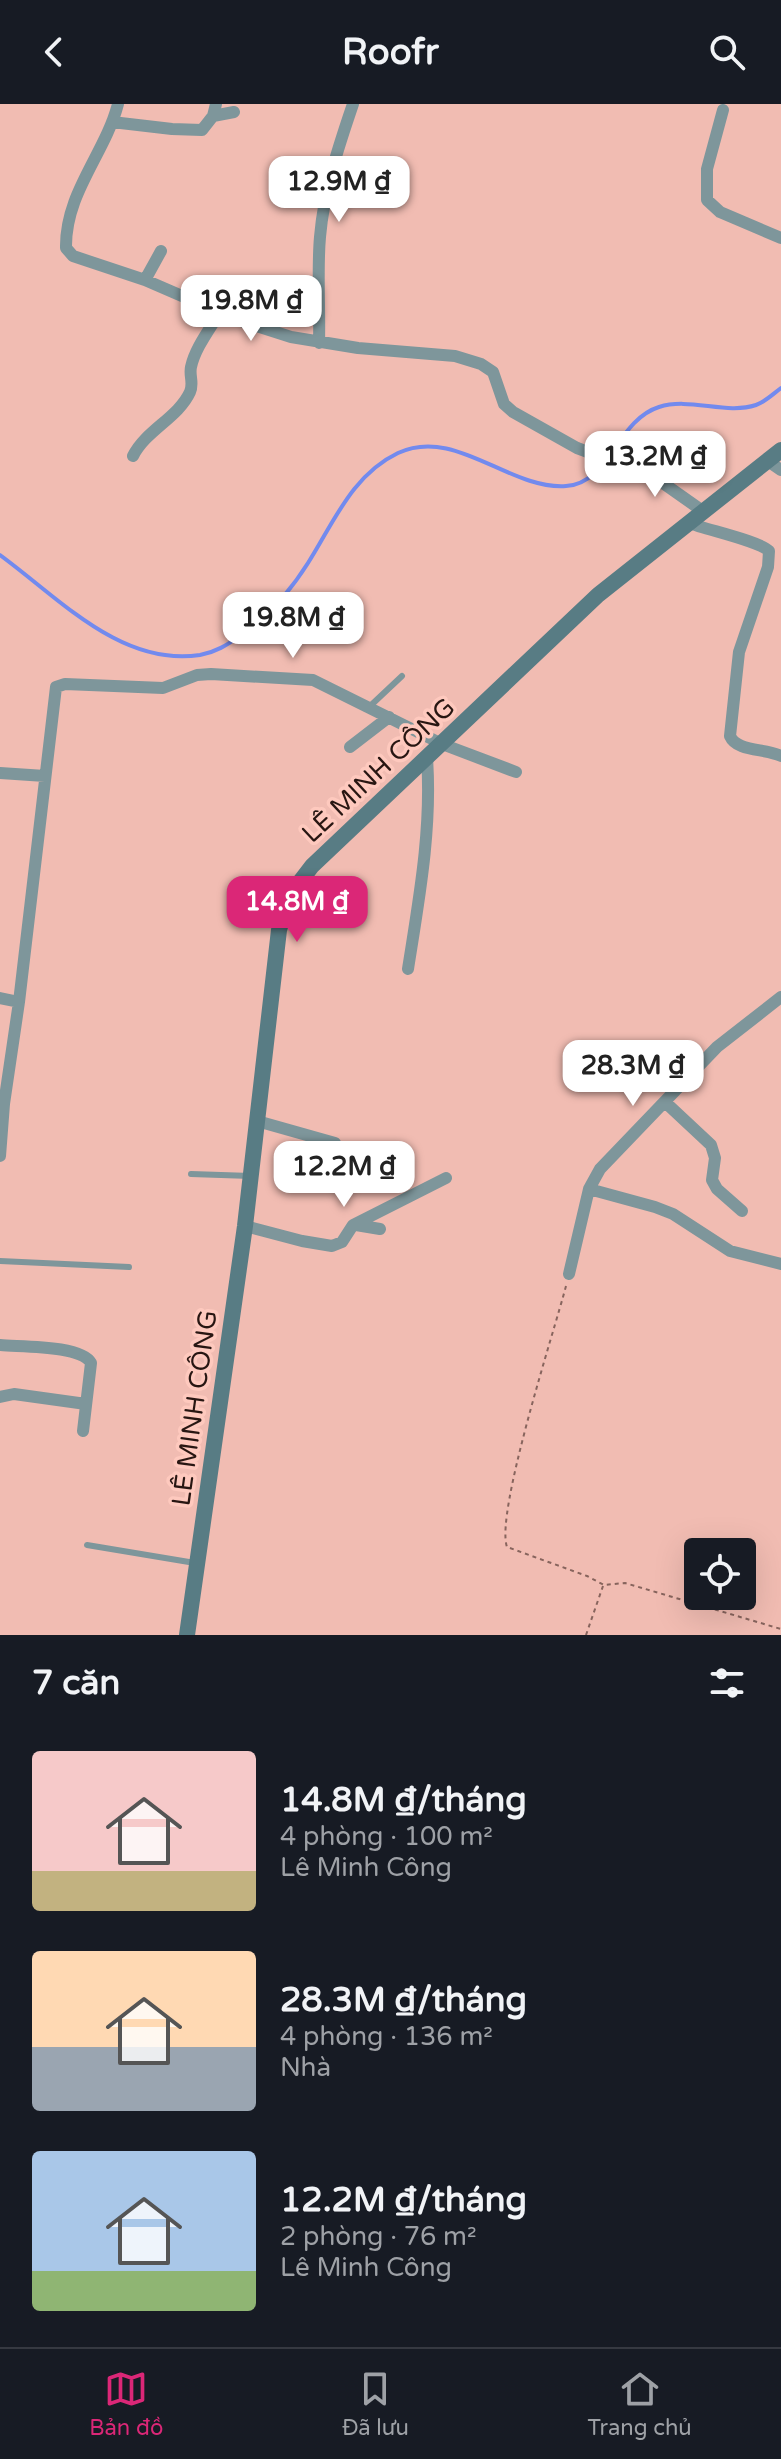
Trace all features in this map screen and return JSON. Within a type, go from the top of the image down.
[{"type":"main road","name":"LÊ MINH CÔNG","points":[[187,1635],[245,1226],[275,957],[289,896],[312,866],[598,595],[704,512],[774,466],[781,450]]},
{"type":"street","points":[[118,104],[77,194],[68,225],[66,248],[79,260],[145,280],[269,330],[319,343],[443,354],[481,364],[493,372],[504,404],[513,412],[566,443],[653,476],[704,512]]},
{"type":"street","points":[[319,343],[319,241],[332,165],[353,104]]},
{"type":"street","points":[[112,122],[202,130],[215,110],[234,112]]},
{"type":"street","points":[[723,110],[707,169],[707,200],[720,212],[781,238]]},
{"type":"street","points":[[145,280],[161,251]]},
{"type":"street","points":[[133,456],[138,445],[190,393],[193,385],[191,367],[203,339],[220,312]]},
{"type":"street","points":[[689,523],[762,545],[769,551],[768,567],[739,652],[730,736],[733,743],[740,747],[766,750],[781,756]]},
{"type":"street","points":[[0,1156],[3,1090],[15,1036],[56,687],[65,684],[163,688],[197,675],[211,674],[302,678],[322,683],[442,744],[516,772]]},
{"type":"street","points":[[350,747],[389,717]]},
{"type":"street","points":[[408,969],[429,824],[427,758]]},
{"type":"street","points":[[0,773],[45,776]]},
{"type":"street","points":[[569,1274],[589,1189],[600,1169],[730,1035],[781,997]]},
{"type":"street","points":[[0,998],[19,1002]]},
{"type":"street","points":[[0,1034],[15,1036]]},
{"type":"street","points":[[665,1102],[711,1145],[715,1158],[712,1180],[717,1189],[742,1211]]},
{"type":"street","points":[[257,1121],[335,1143]]},
{"type":"street","points":[[245,1226],[332,1246],[342,1242],[353,1225],[446,1178]]},
{"type":"street","points":[[589,1189],[673,1214],[730,1251],[781,1264]]},
{"type":"street","points":[[353,1225],[380,1229]]},
{"type":"street","points":[[0,1345],[76,1352],[88,1357],[91,1363],[83,1431]]},
{"type":"street","points":[[0,1397],[14,1394],[86,1404]]},
{"type":"lane","points":[[368,708],[402,676]]},
{"type":"lane","points":[[191,1174],[251,1176]]},
{"type":"lane","points":[[0,1261],[129,1267]]},
{"type":"lane","points":[[87,1545],[195,1563]]},
{"type":"path","points":[[569,1274],[514,1477],[504,1535],[506,1544],[511,1550],[587,1576],[604,1585],[625,1583],[781,1629]]},
{"type":"path","points":[[586,1635],[604,1585]]},
{"type":"waterway","points":[[0,555],[68,609],[118,640],[171,656],[200,655],[232,641],[271,610],[301,573],[356,487],[382,462],[398,453],[419,447],[440,447],[524,479],[545,485],[566,486],[581,483],[593,475],[633,425],[659,407],[683,404],[744,408],[763,402],[781,388]]}]
